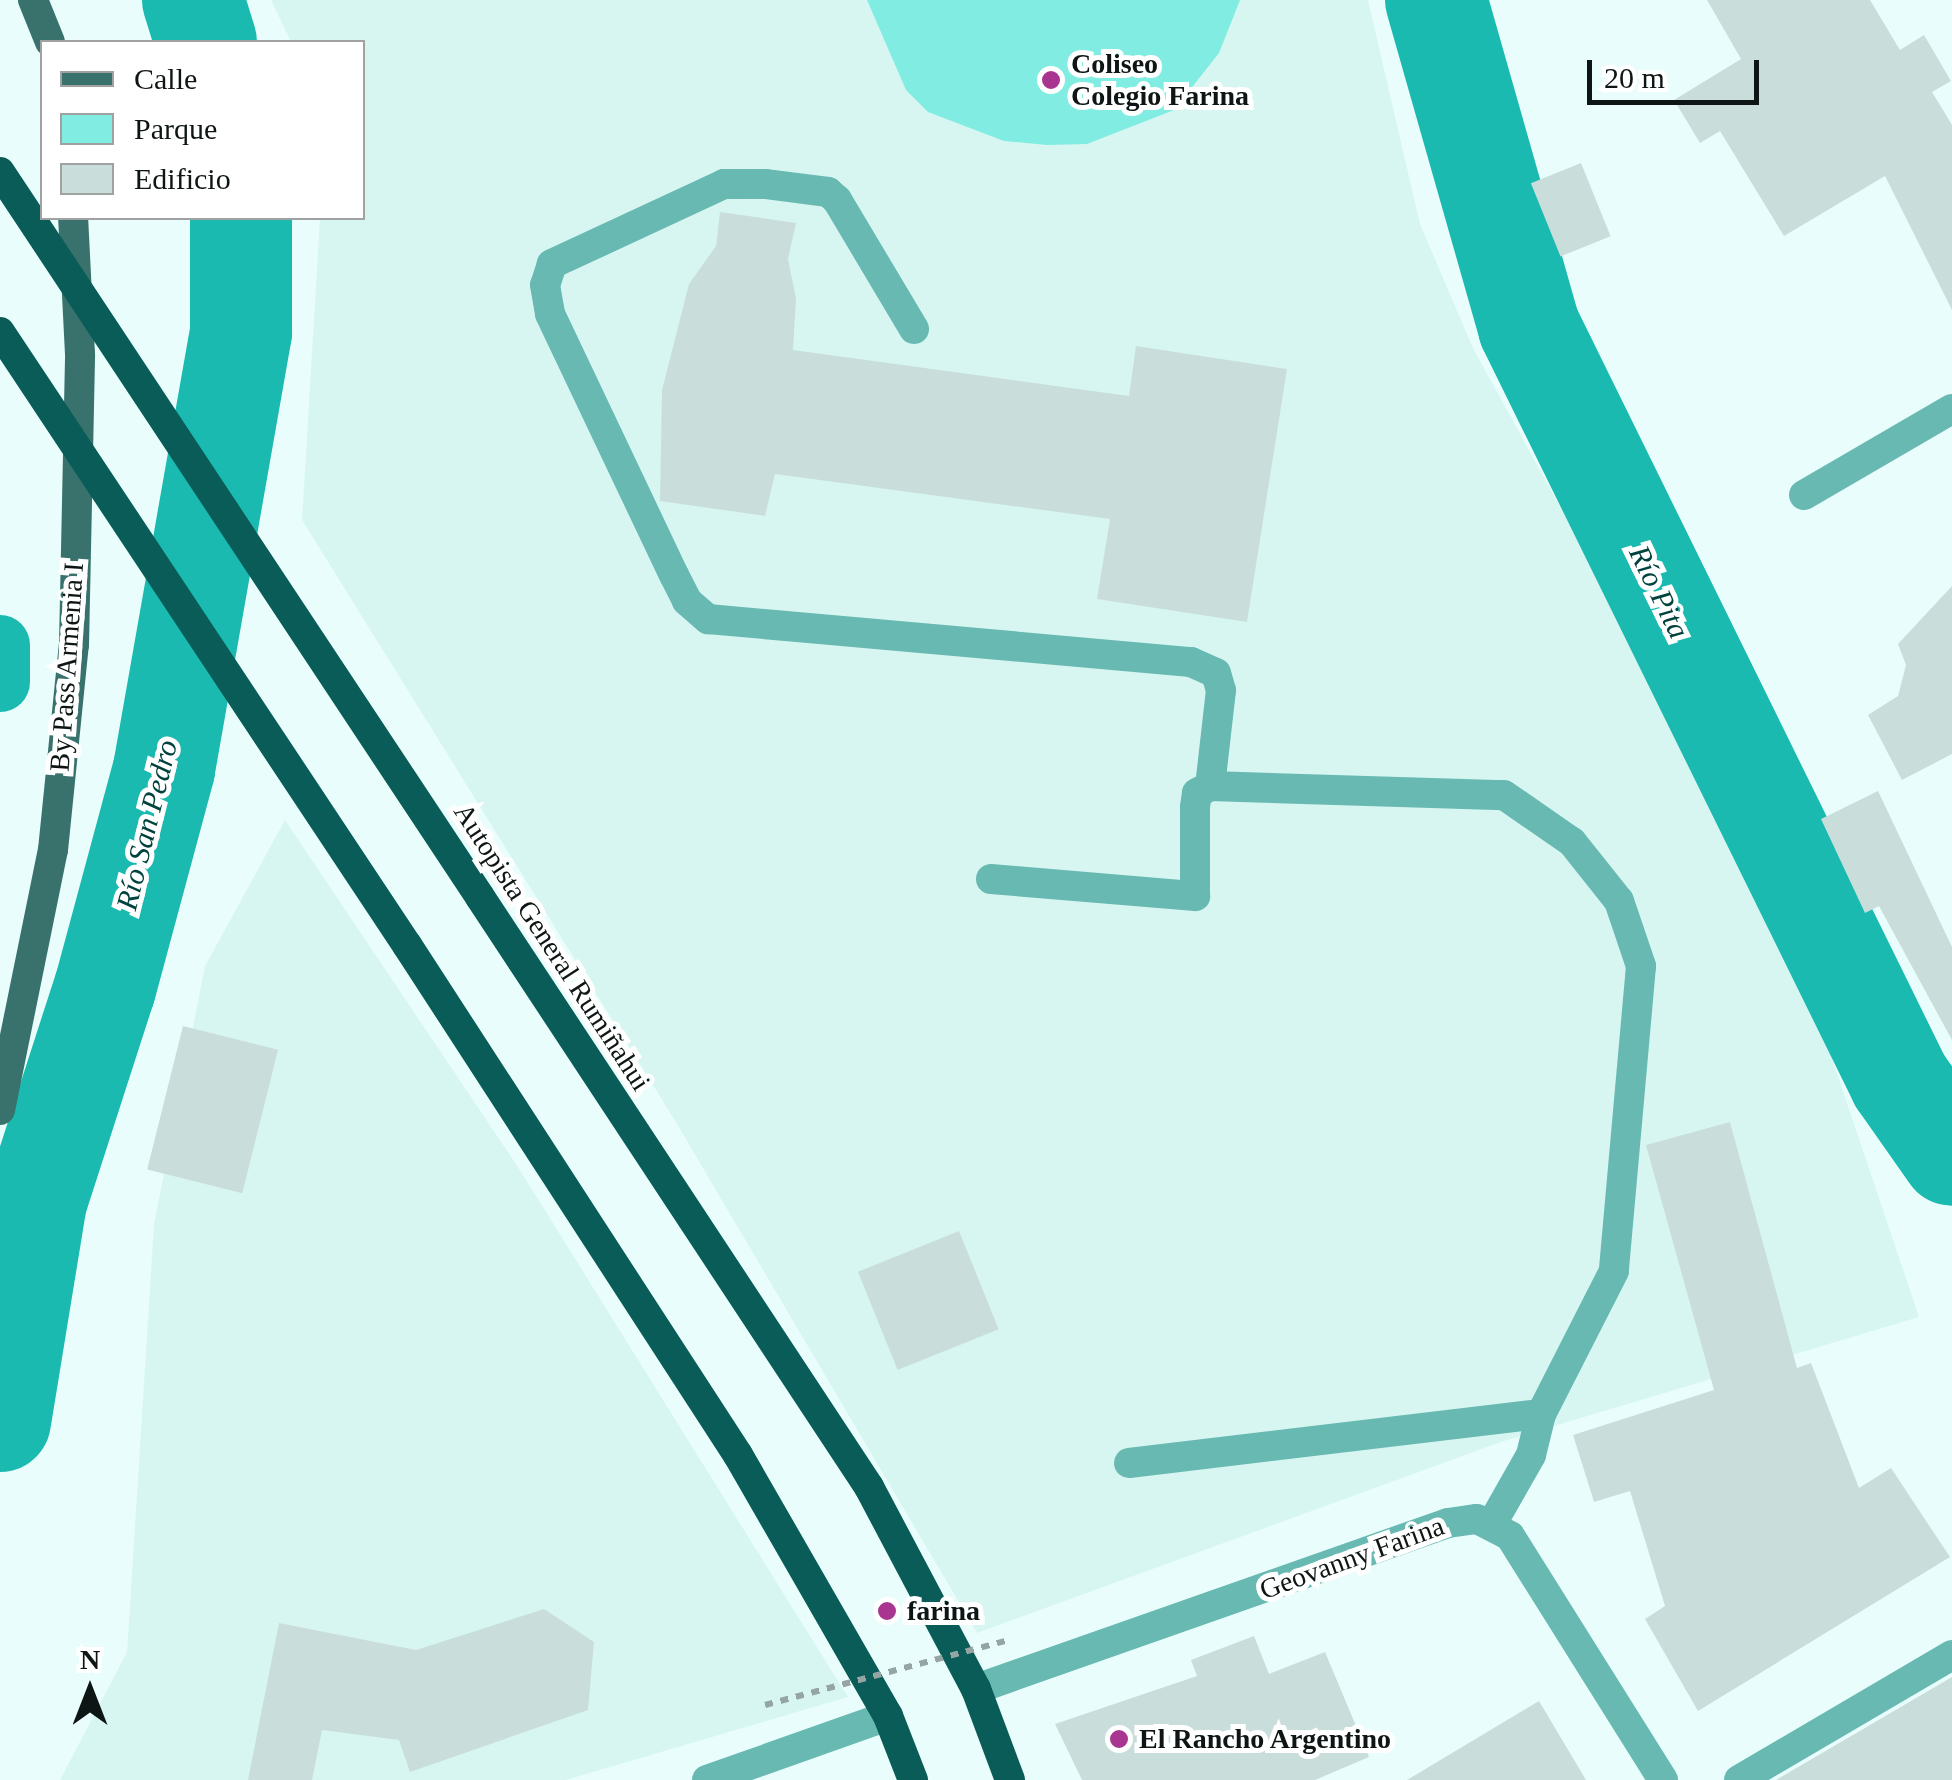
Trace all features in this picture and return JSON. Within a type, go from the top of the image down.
[{"type":"highway","name":"Autopista General Rumiñahui","points":[[0,172],[869,1487],[976,1689],[1010,1780]]},
{"type":"highway","points":[[0,332],[738,1455],[888,1716],[913,1780]]},
{"type":"main road","points":[[33,0],[49,40]]},
{"type":"main road","name":"By Pass Armenia I","points":[[0,1110],[52,850],[74,646],[80,354],[73,220]]},
{"type":"street","points":[[914,329],[837,200],[828,192],[765,184],[724,184],[552,264],[545,285],[550,314],[674,575],[687,601],[708,619],[1191,662],[1216,673],[1221,690],[1210,786]]},
{"type":"street","points":[[1804,495],[1952,409]]},
{"type":"street","points":[[992,880],[1195,896],[1196,793],[1210,786],[1504,795],[1572,842],[1619,901],[1641,966],[1614,1271],[1541,1414],[1532,1455],[1493,1522],[1528,1562],[1663,1780]]},
{"type":"street","points":[[1129,1463],[1541,1414]]},
{"type":"street","name":"Geovanny Farina","points":[[976,1689],[1448,1523],[1493,1522]]},
{"type":"street","points":[[1739,1780],[1952,1655]]},
{"type":"street","points":[[707,1780],[888,1716]]},
{"type":"path","points":[[765,1705],[1006,1642]]},
{"type":"shaded area","points":[[271,0],[1368,0],[1420,224],[1473,348],[1614,605],[1805,978],[1919,1317],[1501,1442],[977,1633],[674,1119],[302,520],[320,220],[365,220],[365,40],[290,40]]},
{"type":"shaded area","points":[[285,820],[518,1167],[848,1697],[566,1780],[60,1780],[127,1652],[154,1224],[205,966]]},
{"type":"green space","name":"Coliseo Colegio Farina","points":[[867,0],[1240,0],[1219,53],[1174,110],[1087,144],[1047,145],[1004,141],[928,112],[906,90]]},
{"type":"building","points":[[1707,0],[1870,0],[1900,50],[1924,35],[1951,81],[1932,92],[1952,125],[1952,310],[1885,176],[1784,236],[1720,131],[1700,143],[1674,100],[1741,59]]},
{"type":"building","points":[[1581,163],[1611,236],[1561,256],[1531,183]]},
{"type":"building","points":[[720,212],[796,223],[788,259],[796,299],[793,350],[1129,396],[1136,346],[1287,369],[1247,622],[1097,599],[1110,519],[775,474],[765,516],[660,501],[662,390],[689,284],[716,246]]},
{"type":"building","points":[[1952,586],[1952,754],[1902,780],[1868,715],[1898,696],[1906,665],[1898,644]]},
{"type":"building","points":[[1878,791],[1952,947],[1952,1040],[1879,906],[1865,913],[1821,819]]},
{"type":"building","points":[[183,1026],[278,1050],[242,1193],[147,1170]]},
{"type":"building","points":[[1730,1122],[1797,1368],[1811,1363],[1859,1488],[1891,1468],[1950,1557],[1698,1711],[1645,1619],[1665,1606],[1630,1491],[1594,1502],[1573,1435],[1714,1390],[1646,1145]]},
{"type":"building","points":[[959,1231],[999,1329],[898,1370],[858,1272]]},
{"type":"building","points":[[544,1609],[594,1642],[588,1710],[410,1772],[399,1740],[322,1730],[312,1780],[248,1780],[279,1623],[416,1650]]},
{"type":"building","points":[[1254,1636],[1269,1674],[1325,1652],[1369,1757],[1315,1780],[1082,1780],[1055,1724],[1197,1676],[1191,1660]]},
{"type":"building","points":[[1952,1677],[1952,1780],[1776,1780]]},
{"type":"building","points":[[1539,1701],[1586,1780],[1407,1780]]},
{"type":"waterway","name":"Río San Pedro","points":[[193,0],[205,40]]},
{"type":"waterway","name":"Río Pita","points":[[1436,0],[1529,327],[1900,1081],[1952,1155]]},
{"type":"waterway","name":"Río San Pedro","points":[[0,1421],[36,1201],[105,988],[164,769],[241,332],[241,220]]},
{"type":"waterway","points":[[0,645],[0,682]]},
{"type":"place","name":"Coliseo Colegio Farina","points":[[1051,80]]},
{"type":"place","name":"farina","points":[[887,1611]]},
{"type":"place","name":"El Rancho Argentino","points":[[1119,1739]]}]
